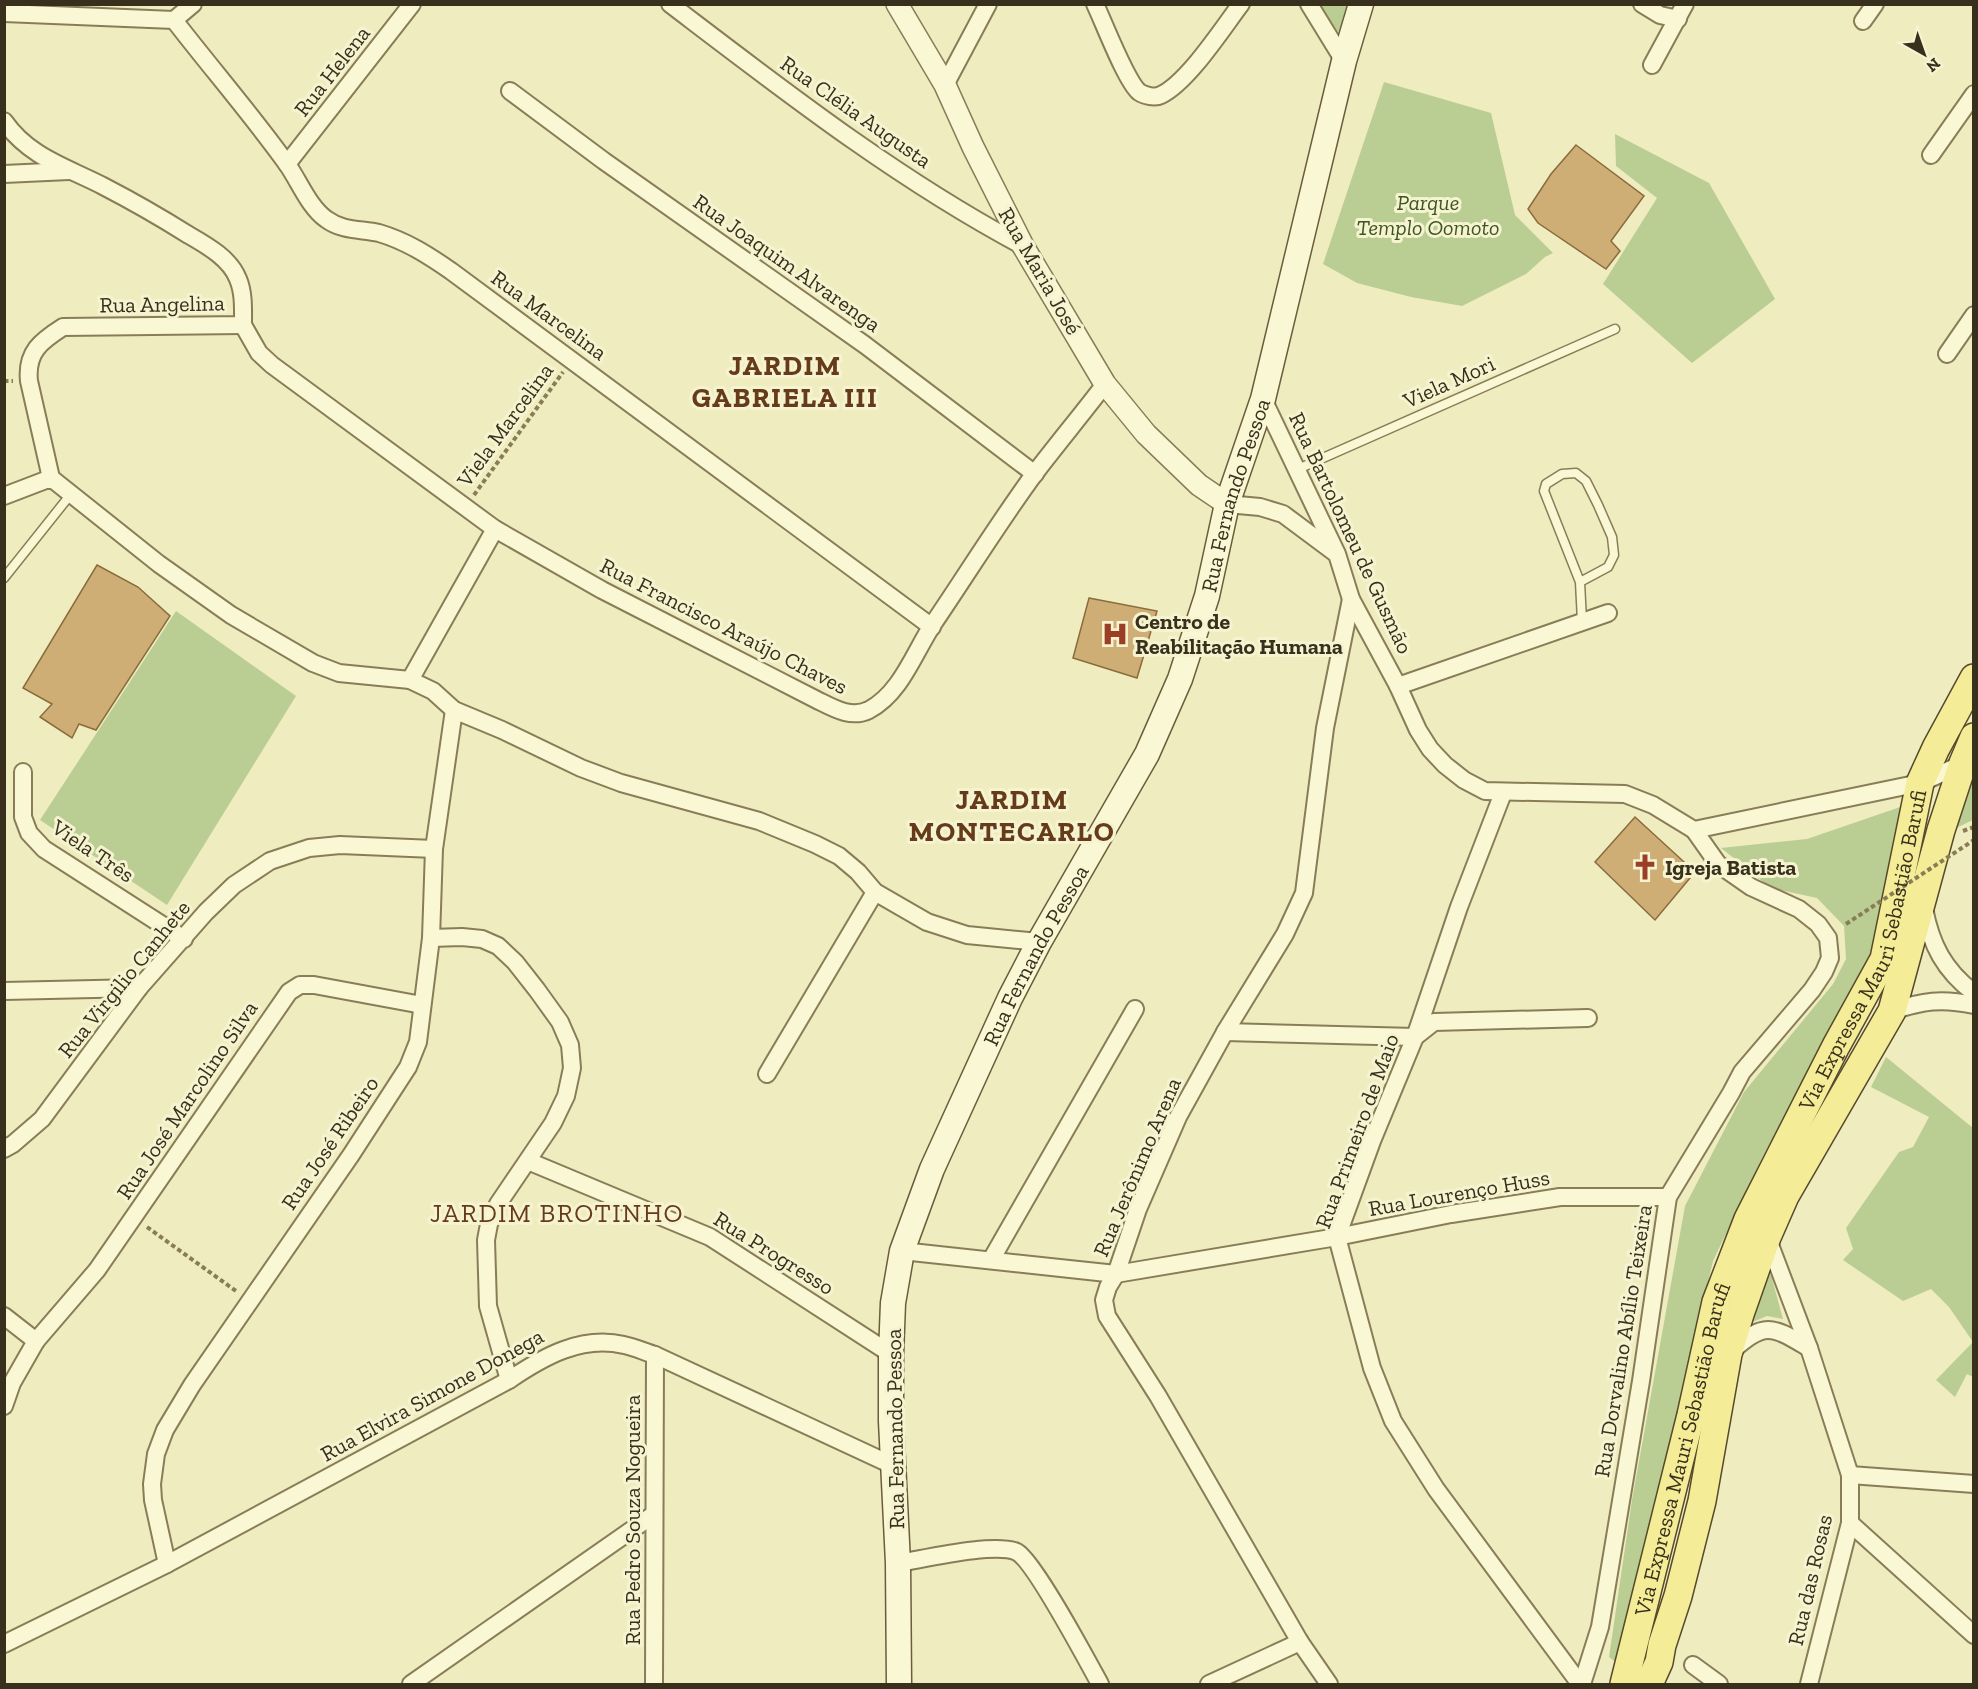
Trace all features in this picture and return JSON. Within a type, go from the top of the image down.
[{"type":"main road","name":"Rua Fernando Pessoa","points":[[899,1684],[898,1563],[891,1421],[891,1354],[892,1303],[902,1251],[932,1169],[1010,998],[1039,942],[1147,754],[1175,690],[1207,597],[1227,504],[1263,399],[1344,61],[1361,4]]},
{"type":"main road","name":"Via Expressa Mauri Sebastião Barufi","points":[[1624,1684],[1691,1415],[1716,1302],[1748,1219],[1836,1046],[1884,959],[1920,783],[1974,678]]},
{"type":"main road","name":"Via Expressa Mauri Sebastião Barufi","points":[[1649,1684],[1659,1662],[1702,1501],[1728,1354],[1740,1314],[1767,1237],[1785,1196],[1892,1011],[1941,830],[1968,762],[1974,737]]},
{"type":"street","points":[[4,13],[71,9],[174,20],[193,4]]},
{"type":"street","name":"Rua Helena","points":[[287,165],[412,4]]},
{"type":"street","name":"Rua Clélia Augusta","points":[[670,4],[779,86],[911,180],[981,224],[1023,246]]},
{"type":"street","name":"Rua Maria José","points":[[897,4],[945,85],[973,147],[1023,246],[1105,384],[1146,434],[1199,485],[1227,504]]},
{"type":"street","points":[[945,85],[988,4]]},
{"type":"street","points":[[1095,4],[1130,79],[1139,92],[1148,96],[1159,96],[1171,89],[1186,75],[1241,4]]},
{"type":"street","points":[[1309,4],[1344,61]]},
{"type":"street","points":[[1642,4],[1660,15],[1682,12]]},
{"type":"street","points":[[1863,21],[1875,4]]},
{"type":"street","points":[[1652,65],[1682,12]]},
{"type":"street","name":"Rua Marcelina","points":[[174,20],[287,165],[324,218],[339,227],[377,233],[400,240],[424,253],[932,627]]},
{"type":"street","name":"Rua Joaquim Alvarenga","points":[[510,92],[865,345],[1035,474]]},
{"type":"street","points":[[1932,155],[1974,94]]},
{"type":"street","name":"Rua Angelina","points":[[4,121],[15,136],[42,157],[150,212],[208,246],[226,262],[238,278],[242,290],[243,325],[63,327],[36,348],[28,370],[35,415],[51,478]]},
{"type":"street","points":[[4,174],[73,171]]},
{"type":"street","points":[[1947,354],[1974,315]]},
{"type":"street","name":"Rua Francisco Araújo Chaves","points":[[243,325],[259,354],[272,365],[495,529],[602,590],[817,700],[856,714],[868,711],[882,702],[901,680],[932,627],[1035,474],[1105,384]]},
{"type":"street","name":"Rua Bartolomeu de Gusmão","points":[[1263,399],[1337,554],[1351,599],[1398,686],[1418,730],[1430,749],[1445,765],[1464,780],[1485,791],[1625,794],[1653,805],[1694,830]]},
{"type":"street","points":[[4,496],[51,478],[159,564],[231,615],[313,663],[339,673],[410,680],[433,691],[454,710],[581,768],[621,783],[759,821],[815,844],[839,856],[858,872],[875,892],[927,922],[967,935],[1039,942]]},
{"type":"street","points":[[1227,504],[1260,507],[1283,514],[1337,554]]},
{"type":"street","points":[[410,680],[495,529]]},
{"type":"street","name":"Rua Jerônimo Arena","points":[[1329,1684],[1300,1642],[1158,1396],[1107,1316],[1104,1300],[1108,1287],[1116,1274],[1138,1209],[1178,1117],[1225,1032],[1285,934],[1304,893],[1325,728],[1351,599]]},
{"type":"street","name":"Rua Bartolomeu de Gusmão","points":[[1398,686],[1608,613]]},
{"type":"street","name":"Rua José Ribeiro","points":[[167,1564],[153,1500],[152,1485],[156,1454],[165,1430],[192,1386],[351,1155],[408,1067],[418,1041],[431,939],[434,849],[454,710]]},
{"type":"street","points":[[1694,830],[1920,783],[1968,762]]},
{"type":"street","name":"Viela Três","points":[[23,772],[23,817],[29,833],[44,849],[184,939]]},
{"type":"street","name":"Rua Primeiro de Maio","points":[[1503,793],[1415,1037],[1372,1141],[1337,1237],[1372,1368],[1393,1421],[1436,1489],[1581,1684]]},
{"type":"street","name":"Rua Dorvalino Abílio Teixeira","points":[[1581,1684],[1600,1627],[1639,1392],[1668,1197],[1742,1072],[1812,990],[1830,958],[1828,938],[1818,924],[1798,909],[1751,887],[1718,864],[1694,830]]},
{"type":"street","name":"Rua Virgilio Canhete","points":[[4,1149],[42,1119],[139,988],[206,912],[234,885],[270,861],[309,848],[340,844],[434,849]]},
{"type":"street","points":[[767,1074],[875,892]]},
{"type":"street","points":[[1923,899],[1928,927],[1938,953],[1956,980],[1974,993]]},
{"type":"street","points":[[431,939],[462,937],[482,939],[498,946],[515,962],[537,990],[560,1022],[570,1045],[572,1068],[566,1096],[553,1123],[498,1204],[489,1224],[486,1240],[488,1306],[509,1380]]},
{"type":"street","name":"Rua José Marcolino Silva","points":[[4,1406],[12,1383],[36,1341],[97,1270],[289,992],[300,986],[314,985],[422,1005]]},
{"type":"street","points":[[4,991],[139,988]]},
{"type":"street","points":[[1892,1011],[1921,1002],[1953,1001],[1974,1005]]},
{"type":"street","points":[[991,1260],[1135,1009]]},
{"type":"street","points":[[1225,1032],[1415,1037],[1434,1022],[1588,1018]]},
{"type":"street","name":"Rua Progresso","points":[[528,1161],[710,1237],[891,1354]]},
{"type":"street","name":"Rua Lourenço Huss","points":[[902,1251],[1116,1274],[1337,1237],[1451,1214],[1560,1197],[1668,1197]]},
{"type":"street","points":[[1748,1219],[1767,1237]]},
{"type":"street","name":"Rua das Rosas","points":[[1767,1237],[1809,1348],[1850,1475],[1850,1523],[1809,1684]]},
{"type":"street","points":[[4,1316],[36,1341]]},
{"type":"street","points":[[1728,1354],[1748,1335],[1768,1328],[1784,1333],[1809,1348]]},
{"type":"street","name":"Rua Elvira Simone Donega","points":[[4,1644],[167,1564],[509,1380],[543,1357],[571,1347],[599,1343],[622,1344],[656,1355],[894,1466]]},
{"type":"street","name":"Rua Pedro Souza Nogueira","points":[[654,1684],[653,1515],[656,1355]]},
{"type":"street","points":[[1850,1475],[1974,1484]]},
{"type":"street","points":[[418,1683],[653,1515]]},
{"type":"street","points":[[1850,1523],[1974,1635]]},
{"type":"street","points":[[898,1563],[1000,1548],[1018,1553],[1034,1571],[1101,1684]]},
{"type":"street","points":[[1209,1684],[1300,1642]]},
{"type":"street","points":[[1693,1665],[1719,1684]]},
{"type":"lane","name":"Viela Mori","points":[[1298,469],[1616,328]]},
{"type":"lane","points":[[1580,582],[1608,567],[1614,555],[1612,537],[1586,481],[1576,473],[1562,474],[1546,484],[1544,491],[1580,582],[1582,621]]},
{"type":"lane","points":[[4,578],[71,494]]},
{"type":"path","name":"Viela Marcelina","points":[[465,509],[572,360]]},
{"type":"path","points":[[1846,924],[1974,840]]},
{"type":"path","points":[[135,1217],[251,1302]]},
{"type":"green space","points":[[1320,5],[1347,5],[1348,15],[1338,32]]},
{"type":"green space","name":"Parque Templo Oomoto","points":[[1384,82],[1491,113],[1515,215],[1553,253],[1526,274],[1462,306],[1411,297],[1357,283],[1323,264]]},
{"type":"green space","points":[[1615,134],[1709,183],[1775,299],[1692,363],[1603,284],[1657,198],[1616,166]]},
{"type":"green space","points":[[176,611],[296,696],[167,905],[40,820]]},
{"type":"green space","points":[[1973,771],[1973,820],[1952,830]]},
{"type":"green space","points":[[1909,804],[1876,952],[1763,1156],[1713,1261],[1617,1663],[1609,1657],[1632,1500],[1685,1206],[1744,1092],[1833,984],[1846,959],[1844,926],[1817,898],[1771,888],[1721,848],[1807,839]]},
{"type":"green space","points":[[1886,1057],[1973,1128],[1973,1342],[1949,1307],[1931,1289],[1903,1301],[1843,1260],[1853,1249],[1846,1228],[1899,1152],[1913,1147],[1929,1117],[1871,1087]]},
{"type":"green space","points":[[1771,1275],[1783,1319],[1767,1316],[1750,1323],[1761,1279]]},
{"type":"green space","points":[[1973,1342],[1973,1377],[1967,1374],[1955,1397],[1936,1380]]},
{"type":"building","points":[[1576,145],[1644,196],[1611,241],[1620,251],[1606,269],[1538,223],[1528,209],[1551,174]]},
{"type":"building","points":[[97,565],[138,587],[170,616],[96,730],[79,724],[72,738],[40,717],[52,704],[23,688]]},
{"type":"building","name":"Centro de Reabilitação Humana","points":[[1089,598],[1157,611],[1137,678],[1073,658]]},
{"type":"building","name":"Igreja Batista","points":[[1635,817],[1695,872],[1655,920],[1595,862]]},
{"type":"place","name":"Centro de Reabilitação Humana","points":[[1115,634]]},
{"type":"place","name":"Igreja Batista","points":[[1645,867]]},
{"type":"district","name":"JARDIM GABRIELA III","points":[[785,381]]},
{"type":"district","name":"JARDIM MONTECARLO","points":[[1012,815]]},
{"type":"district","name":"JARDIM BROTINHO","points":[[557,1213]]}]
